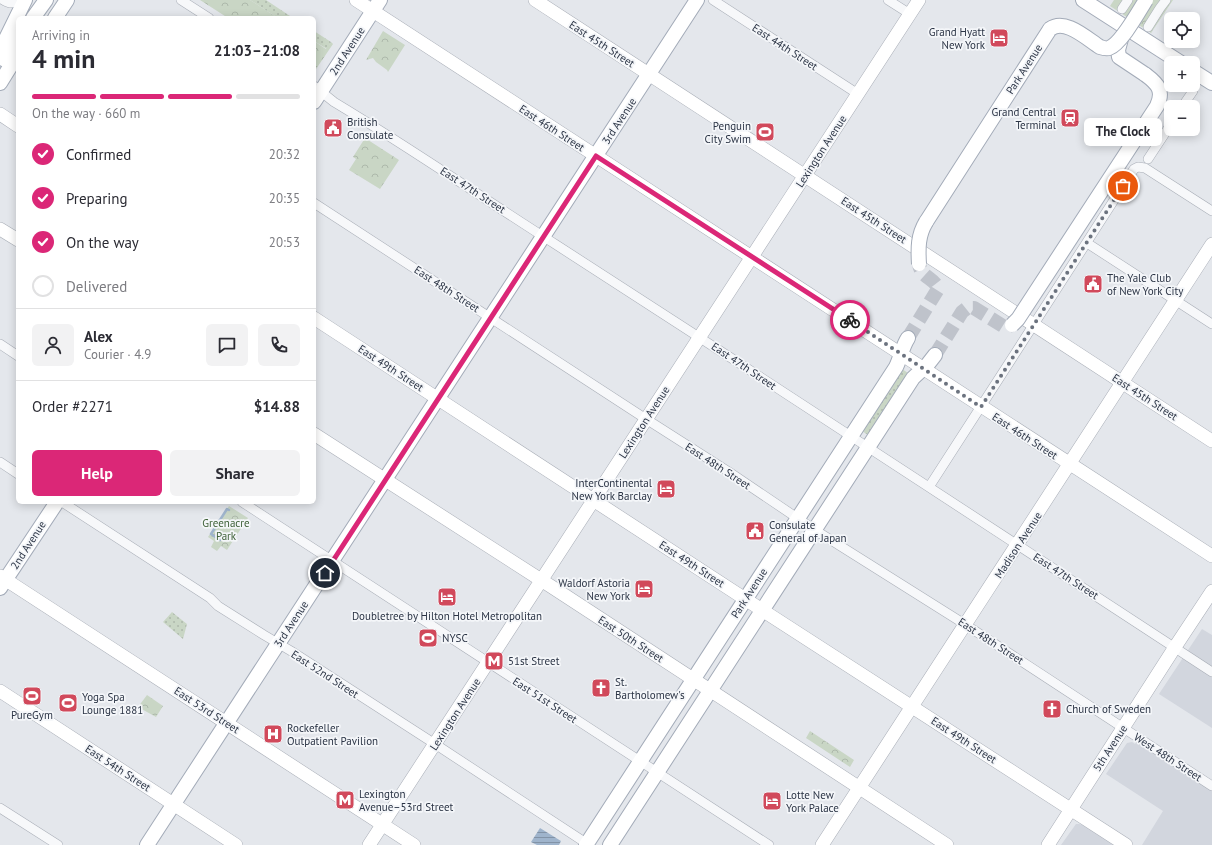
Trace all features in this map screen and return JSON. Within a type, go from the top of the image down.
[{"type":"main road","points":[[18,16],[26,0]]},
{"type":"main road","points":[[34,16],[46,0]]},
{"type":"main road","points":[[43,16],[54,0]]},
{"type":"main road","points":[[57,16],[67,0]]},
{"type":"main road","name":"East 46th Street","points":[[356,0],[376,6],[596,156],[1212,556]]},
{"type":"main road","name":"East 45th Street","points":[[535,0],[1212,441]]},
{"type":"main road","name":"3rd Avenue","points":[[147,845],[697,0]]},
{"type":"main road","name":"Lexington Avenue","points":[[369,845],[919,0]]},
{"type":"main road","points":[[1083,0],[1170,56]]},
{"type":"main road","name":"Park Avenue","points":[[919,264],[919,241],[922,227],[1050,29],[1057,26],[1067,26],[1100,47],[1105,49],[1112,47],[1121,39],[1146,0]]},
{"type":"main road","name":"2nd Avenue","points":[[316,93],[376,6]]},
{"type":"main road","points":[[0,51],[16,20]]},
{"type":"main road","points":[[1012,325],[1018,319],[1160,100],[1159,88],[1154,81],[1119,57],[1118,50],[1121,39]]},
{"type":"main road","points":[[0,68],[16,43]]},
{"type":"main road","points":[[0,83],[16,57]]},
{"type":"main road","points":[[0,92],[16,67]]},
{"type":"main road","points":[[1200,75],[1212,83]]},
{"type":"main road","points":[[0,114],[16,125]]},
{"type":"main road","points":[[0,229],[16,239]]},
{"type":"main road","name":"Madison Avenue","points":[[822,845],[1212,244]]},
{"type":"main road","name":"East 49th Street","points":[[316,319],[1126,845]]},
{"type":"main road","name":"Park Avenue","points":[[587,844],[896,367],[908,338]]},
{"type":"main road","name":"Park Avenue","points":[[610,845],[913,378],[935,355]]},
{"type":"main road","name":"East 50th Street","points":[[316,435],[947,845]]},
{"type":"main road","name":"2nd Avenue","points":[[2,581],[56,504]]},
{"type":"main road","name":"East 53rd Street","points":[[2,581],[227,723],[414,845]]},
{"type":"main road","name":"5th Avenue","points":[[1048,845],[1212,591]]},
{"type":"main road","name":"East 54th Street","points":[[0,691],[236,845]]},
{"type":"street","points":[[3,0],[10,4],[17,0]]},
{"type":"street","points":[[181,0],[206,16]]},
{"type":"street","name":"East 44th Street","points":[[713,0],[858,94]]},
{"type":"street","points":[[888,0],[910,14]]},
{"type":"street","points":[[1122,10],[1128,0]]},
{"type":"street","points":[[1148,27],[1166,0]]},
{"type":"street","name":"East 47th Street","points":[[316,93],[334,102],[457,179],[1212,672]]},
{"type":"street","points":[[1148,159],[1164,135]]},
{"type":"street","points":[[929,487],[1134,169],[1138,167],[1145,168],[1212,211]]},
{"type":"street","name":"East 48th Street","points":[[316,203],[729,472],[815,530],[966,625],[1123,728]]},
{"type":"street","points":[[1087,243],[1212,324]]},
{"type":"street","points":[[0,344],[16,355]]},
{"type":"street","points":[[0,462],[16,473]]},
{"type":"street","name":"East 52nd Street","points":[[65,504],[587,844]]},
{"type":"street","name":"East 51st Street","points":[[245,504],[769,845]]},
{"type":"street","name":"West 48th Street","points":[[1123,728],[1212,786]]},
{"type":"street","points":[[0,808],[58,845]]},
{"type":"shaded area","points":[[1202,629],[1212,635],[1212,728],[1159,694]]},
{"type":"shaded area","points":[[1138,740],[1212,789],[1212,845],[1142,845],[1163,811],[1106,774],[1127,743],[1132,742],[1135,744]]},
{"type":"shaded area","points":[[1076,824],[1083,825],[1114,845],[1061,845]]},
{"type":"green space","points":[[200,0],[250,0],[275,16],[225,16]]},
{"type":"green space","points":[[250,0],[266,0],[290,16],[275,16]]},
{"type":"green space","points":[[1114,0],[1173,0],[1151,33],[1110,6]]},
{"type":"green space","points":[[383,31],[405,45],[388,72],[373,58],[366,60]]},
{"type":"green space","points":[[316,32],[331,42],[327,49],[316,42]]},
{"type":"green space","points":[[316,42],[326,49],[331,42],[333,44],[316,69]]},
{"type":"green space","points":[[365,138],[399,160],[380,189],[349,170],[356,159],[353,157]]},
{"type":"green space","points":[[902,369],[908,373],[868,435],[862,431]]},
{"type":"green space","name":"Greenacre Park","points":[[229,506],[248,518],[227,550],[221,546],[217,551],[211,547],[214,541],[208,537]]},
{"type":"green space","points":[[172,612],[187,624],[183,639],[163,622]]},
{"type":"green space","points":[[147,695],[163,706],[156,717],[138,707]]},
{"type":"green space","points":[[810,731],[854,760],[850,767],[806,738]]},
{"type":"water","points":[[540,828],[561,841],[559,845],[537,845],[531,842]]},
{"type":"waterway","points":[[220,540],[211,534],[227,509],[229,510]]},
{"type":"tunnel","points":[[908,338],[938,289],[934,282],[922,272],[919,264]]},
{"type":"tunnel","points":[[935,355],[962,312],[967,308],[974,308],[1003,326],[1012,325]]},
{"type":"way so far","points":[[850,320],[981,407],[1123,186]]},
{"type":"place","name":"Grand Hyatt New York","points":[[999,38]]},
{"type":"place","name":"Grand Central Terminal","points":[[1070,118]]},
{"type":"place","name":"British Consulate","points":[[333,128]]},
{"type":"place","name":"Penguin City Swim","points":[[765,132]]},
{"type":"place","name":"The Clock","points":[[1123,186]]},
{"type":"place","name":"The Yale Club of New York City","points":[[1093,284]]},
{"type":"place","name":"InterContinental New York Barclay","points":[[666,489]]},
{"type":"place","name":"Consulate General of Japan","points":[[755,531]]},
{"type":"place","name":"Waldorf Astoria New York","points":[[644,589]]},
{"type":"place","name":"Doubletree by Hilton Hotel Metropolitan","points":[[447,597]]},
{"type":"place","name":"NYSC","points":[[428,638]]},
{"type":"place","name":"51st Street","points":[[494,661]]},
{"type":"place","name":"St. Bartholomew's","points":[[601,688]]},
{"type":"place","name":"PureGym","points":[[32,696]]},
{"type":"place","name":"Yoga Spa Lounge 1881","points":[[68,703]]},
{"type":"place","name":"Church of Sweden","points":[[1052,709]]},
{"type":"place","name":"Rockefeller Outpatient Pavilion","points":[[273,734]]},
{"type":"place","name":"Lexington Avenue–53rd Street","points":[[345,800]]},
{"type":"place","name":"Lotte New York Palace","points":[[772,801]]},
{"type":"route","points":[[325,573],[596,156],[850,320]]}]
